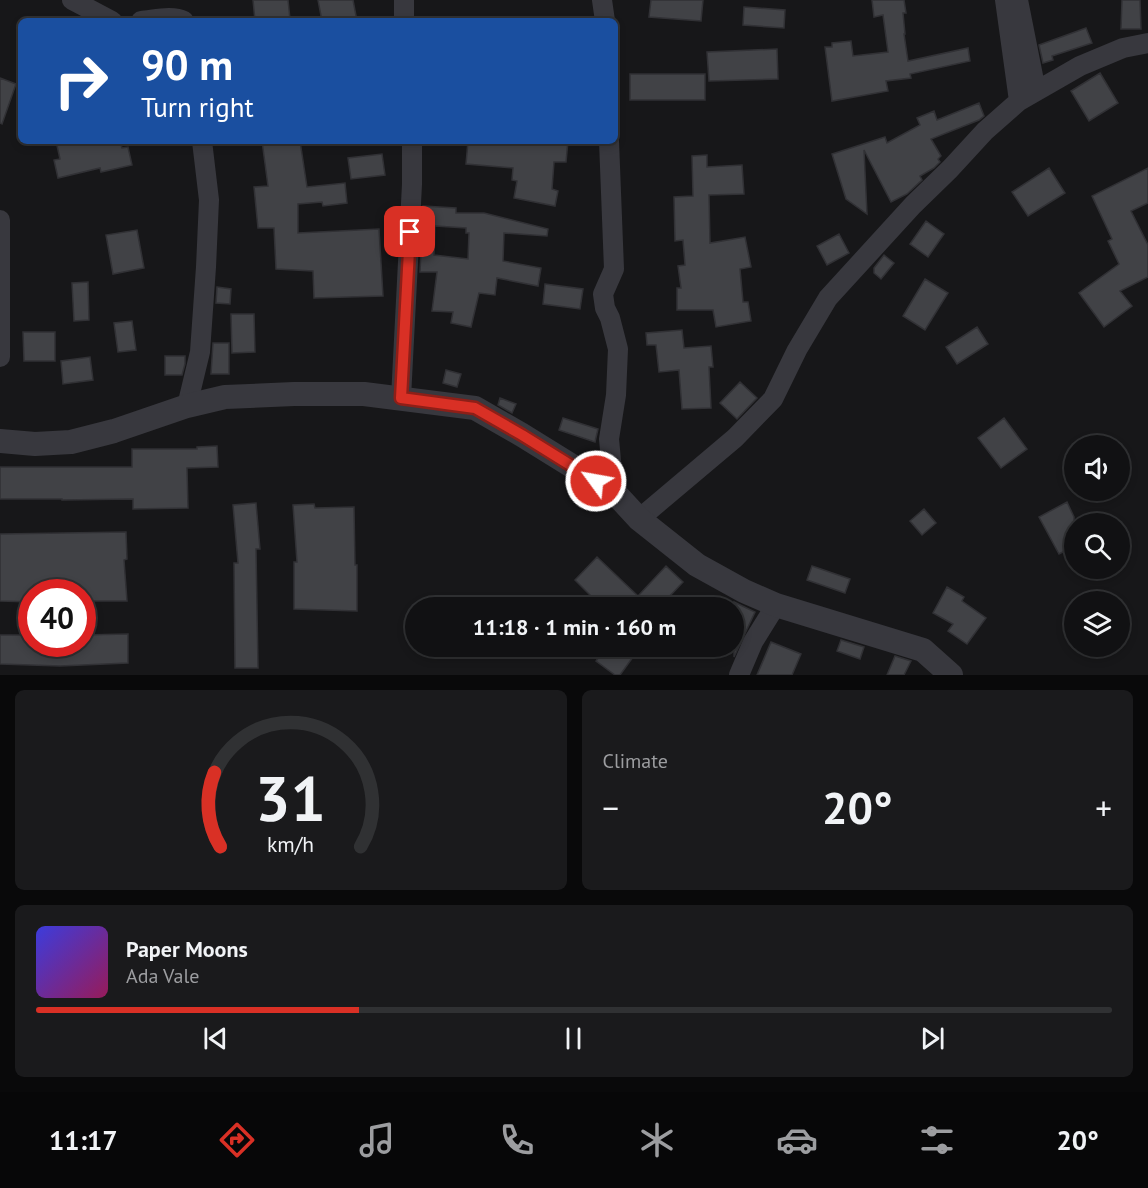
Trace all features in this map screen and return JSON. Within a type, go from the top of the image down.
[{"type":"street","points":[[72,0],[106,18]]},
{"type":"street","points":[[404,0],[404,18]]},
{"type":"street","points":[[602,0],[605,18]]},
{"type":"street","points":[[1005,0],[1028,96]]},
{"type":"street","points":[[1018,0],[1028,96]]},
{"type":"street","points":[[639,519],[735,438],[772,399],[797,350],[828,298],[985,131],[1028,96],[1080,66],[1123,48],[1148,43]]},
{"type":"street","points":[[187,406],[200,352],[205,277],[209,200],[202,144]]},
{"type":"street","points":[[401,398],[412,144]]},
{"type":"street","points":[[609,144],[614,269],[603,294],[618,350],[616,395],[609,439],[614,492]]},
{"type":"street","points":[[0,220],[0,357]]},
{"type":"street","points":[[0,441],[35,444],[71,442],[114,431],[187,406],[225,397],[364,394],[475,408],[614,492],[639,519],[697,565],[744,591],[776,605],[923,650],[950,675]]},
{"type":"street","points":[[739,675],[753,642],[776,605]]},
{"type":"building","points":[[253,0],[288,0],[290,18],[255,18]]},
{"type":"building","points":[[318,0],[353,0],[356,18],[321,18]]},
{"type":"building","points":[[651,0],[703,0],[701,21],[649,17]]},
{"type":"building","points":[[872,0],[904,0],[906,13],[903,13],[904,34],[908,61],[968,48],[970,61],[910,74],[911,78],[886,81],[888,91],[832,101],[825,47],[832,47],[832,43],[851,41],[853,56],[888,52],[883,15],[874,17]]},
{"type":"building","points":[[1122,0],[1140,0],[1141,29],[1121,29]]},
{"type":"building","points":[[744,7],[785,10],[784,28],[743,25]]},
{"type":"building","points":[[1086,28],[1092,43],[1052,56],[1053,60],[1043,63],[1039,45]]},
{"type":"building","points":[[777,49],[778,79],[709,81],[707,52]]},
{"type":"building","points":[[1100,73],[1118,103],[1089,121],[1071,91]]},
{"type":"building","points":[[630,74],[705,74],[705,100],[630,100]]},
{"type":"building","points":[[0,78],[16,84],[2,124],[0,123]]},
{"type":"building","points":[[979,103],[984,116],[979,120],[931,139],[941,156],[938,159],[940,162],[920,176],[922,180],[907,194],[891,202],[864,150],[867,214],[846,199],[832,154],[885,137],[887,143],[920,125],[917,118],[934,111],[937,120]]},
{"type":"building","points":[[57,144],[121,144],[122,148],[128,147],[132,165],[101,172],[100,168],[58,178],[54,160],[60,159]]},
{"type":"building","points":[[262,144],[300,144],[307,187],[345,183],[347,203],[323,206],[322,202],[298,204],[298,233],[379,229],[383,296],[314,298],[313,271],[276,269],[274,228],[258,228],[254,187],[268,186]]},
{"type":"building","points":[[468,144],[568,144],[566,162],[554,162],[552,189],[558,191],[555,206],[514,198],[517,181],[512,180],[513,168],[466,164]]},
{"type":"building","points":[[382,154],[385,175],[351,179],[348,158]]},
{"type":"building","points":[[707,155],[707,167],[742,165],[744,194],[709,195],[710,243],[745,237],[751,267],[740,269],[743,302],[748,302],[751,321],[716,327],[713,310],[677,310],[677,288],[681,288],[678,266],[685,265],[683,240],[675,241],[674,197],[693,196],[692,156]]},
{"type":"building","points":[[1049,168],[1065,193],[1028,216],[1012,192]]},
{"type":"building","points":[[1148,168],[1148,203],[1131,211],[1148,245],[1148,277],[1120,291],[1132,306],[1104,327],[1079,293],[1119,264],[1108,241],[1112,239],[1092,196]]},
{"type":"building","points":[[423,206],[456,208],[456,213],[484,213],[548,229],[547,236],[504,233],[503,261],[541,268],[538,286],[497,278],[495,295],[479,293],[471,327],[451,323],[453,312],[432,311],[437,272],[420,272]],"holes":[[[435,226],[466,228],[466,233],[469,233],[468,259],[434,255]]]},
{"type":"building","points":[[926,221],[944,234],[928,257],[910,244]]},
{"type":"building","points":[[137,230],[144,268],[113,274],[106,235]]},
{"type":"building","points":[[839,234],[849,253],[827,265],[817,246]]},
{"type":"building","points":[[884,255],[894,263],[881,279],[874,273],[874,268]]},
{"type":"building","points":[[925,279],[948,293],[925,330],[903,316]]},
{"type":"building","points":[[88,282],[89,320],[74,321],[72,283]]},
{"type":"building","points":[[545,284],[583,289],[580,309],[543,304]]},
{"type":"building","points":[[217,287],[231,289],[230,304],[216,303]]},
{"type":"building","points":[[231,314],[254,314],[255,352],[232,353]]},
{"type":"building","points":[[132,321],[136,350],[118,352],[114,323]]},
{"type":"building","points":[[977,327],[988,344],[957,364],[946,347]]},
{"type":"building","points":[[682,330],[684,348],[711,346],[713,367],[709,367],[711,408],[682,409],[679,370],[659,372],[656,345],[647,345],[646,333]]},
{"type":"building","points":[[23,332],[55,332],[55,361],[24,361]]},
{"type":"building","points":[[213,343],[229,343],[229,374],[211,374]]},
{"type":"building","points":[[165,356],[185,356],[182,375],[165,375]]},
{"type":"building","points":[[90,357],[93,380],[63,384],[61,361]]},
{"type":"building","points":[[446,370],[461,374],[457,387],[443,383]]},
{"type":"building","points":[[740,382],[757,398],[737,419],[720,403]]},
{"type":"building","points":[[500,398],[516,404],[512,413],[498,405]]},
{"type":"building","points":[[563,418],[598,429],[595,442],[559,430]]},
{"type":"building","points":[[1004,418],[1027,449],[1001,468],[978,438]]},
{"type":"building","points":[[217,446],[218,467],[187,468],[188,508],[133,509],[133,499],[0,499],[0,467],[132,467],[132,449],[197,449],[197,447]]},
{"type":"building","points":[[1067,502],[1072,513],[1064,513],[1064,551],[1059,554],[1039,517]]},
{"type":"building","points":[[256,503],[260,549],[256,549],[258,668],[235,668],[234,563],[238,563],[233,505]]},
{"type":"building","points":[[314,504],[315,508],[354,507],[357,611],[294,609],[294,562],[297,562],[293,505]]},
{"type":"building","points":[[924,509],[936,523],[922,535],[910,521]]},
{"type":"building","points":[[126,532],[127,559],[124,560],[127,601],[96,601],[96,579],[18,579],[18,602],[0,601],[0,534]]},
{"type":"building","points":[[597,557],[638,596],[666,566],[683,582],[669,597],[592,597],[575,580]]},
{"type":"building","points":[[812,566],[850,579],[845,593],[807,580]]},
{"type":"building","points":[[947,587],[964,597],[962,601],[986,618],[967,644],[948,631],[953,624],[933,613]]},
{"type":"building","points":[[744,607],[755,612],[744,636]]},
{"type":"building","points":[[128,634],[128,663],[60,666],[0,664],[0,635],[18,635],[18,657],[96,657],[96,635]]},
{"type":"building","points":[[841,640],[864,647],[860,659],[837,651]]},
{"type":"building","points":[[771,642],[801,654],[792,675],[757,675]]},
{"type":"building","points":[[895,656],[911,661],[904,675],[887,675]]},
{"type":"building","points":[[599,657],[633,657],[620,675],[615,675],[596,661]]},
{"type":"route","points":[[410,232],[401,398],[475,408],[596,481]]}]
